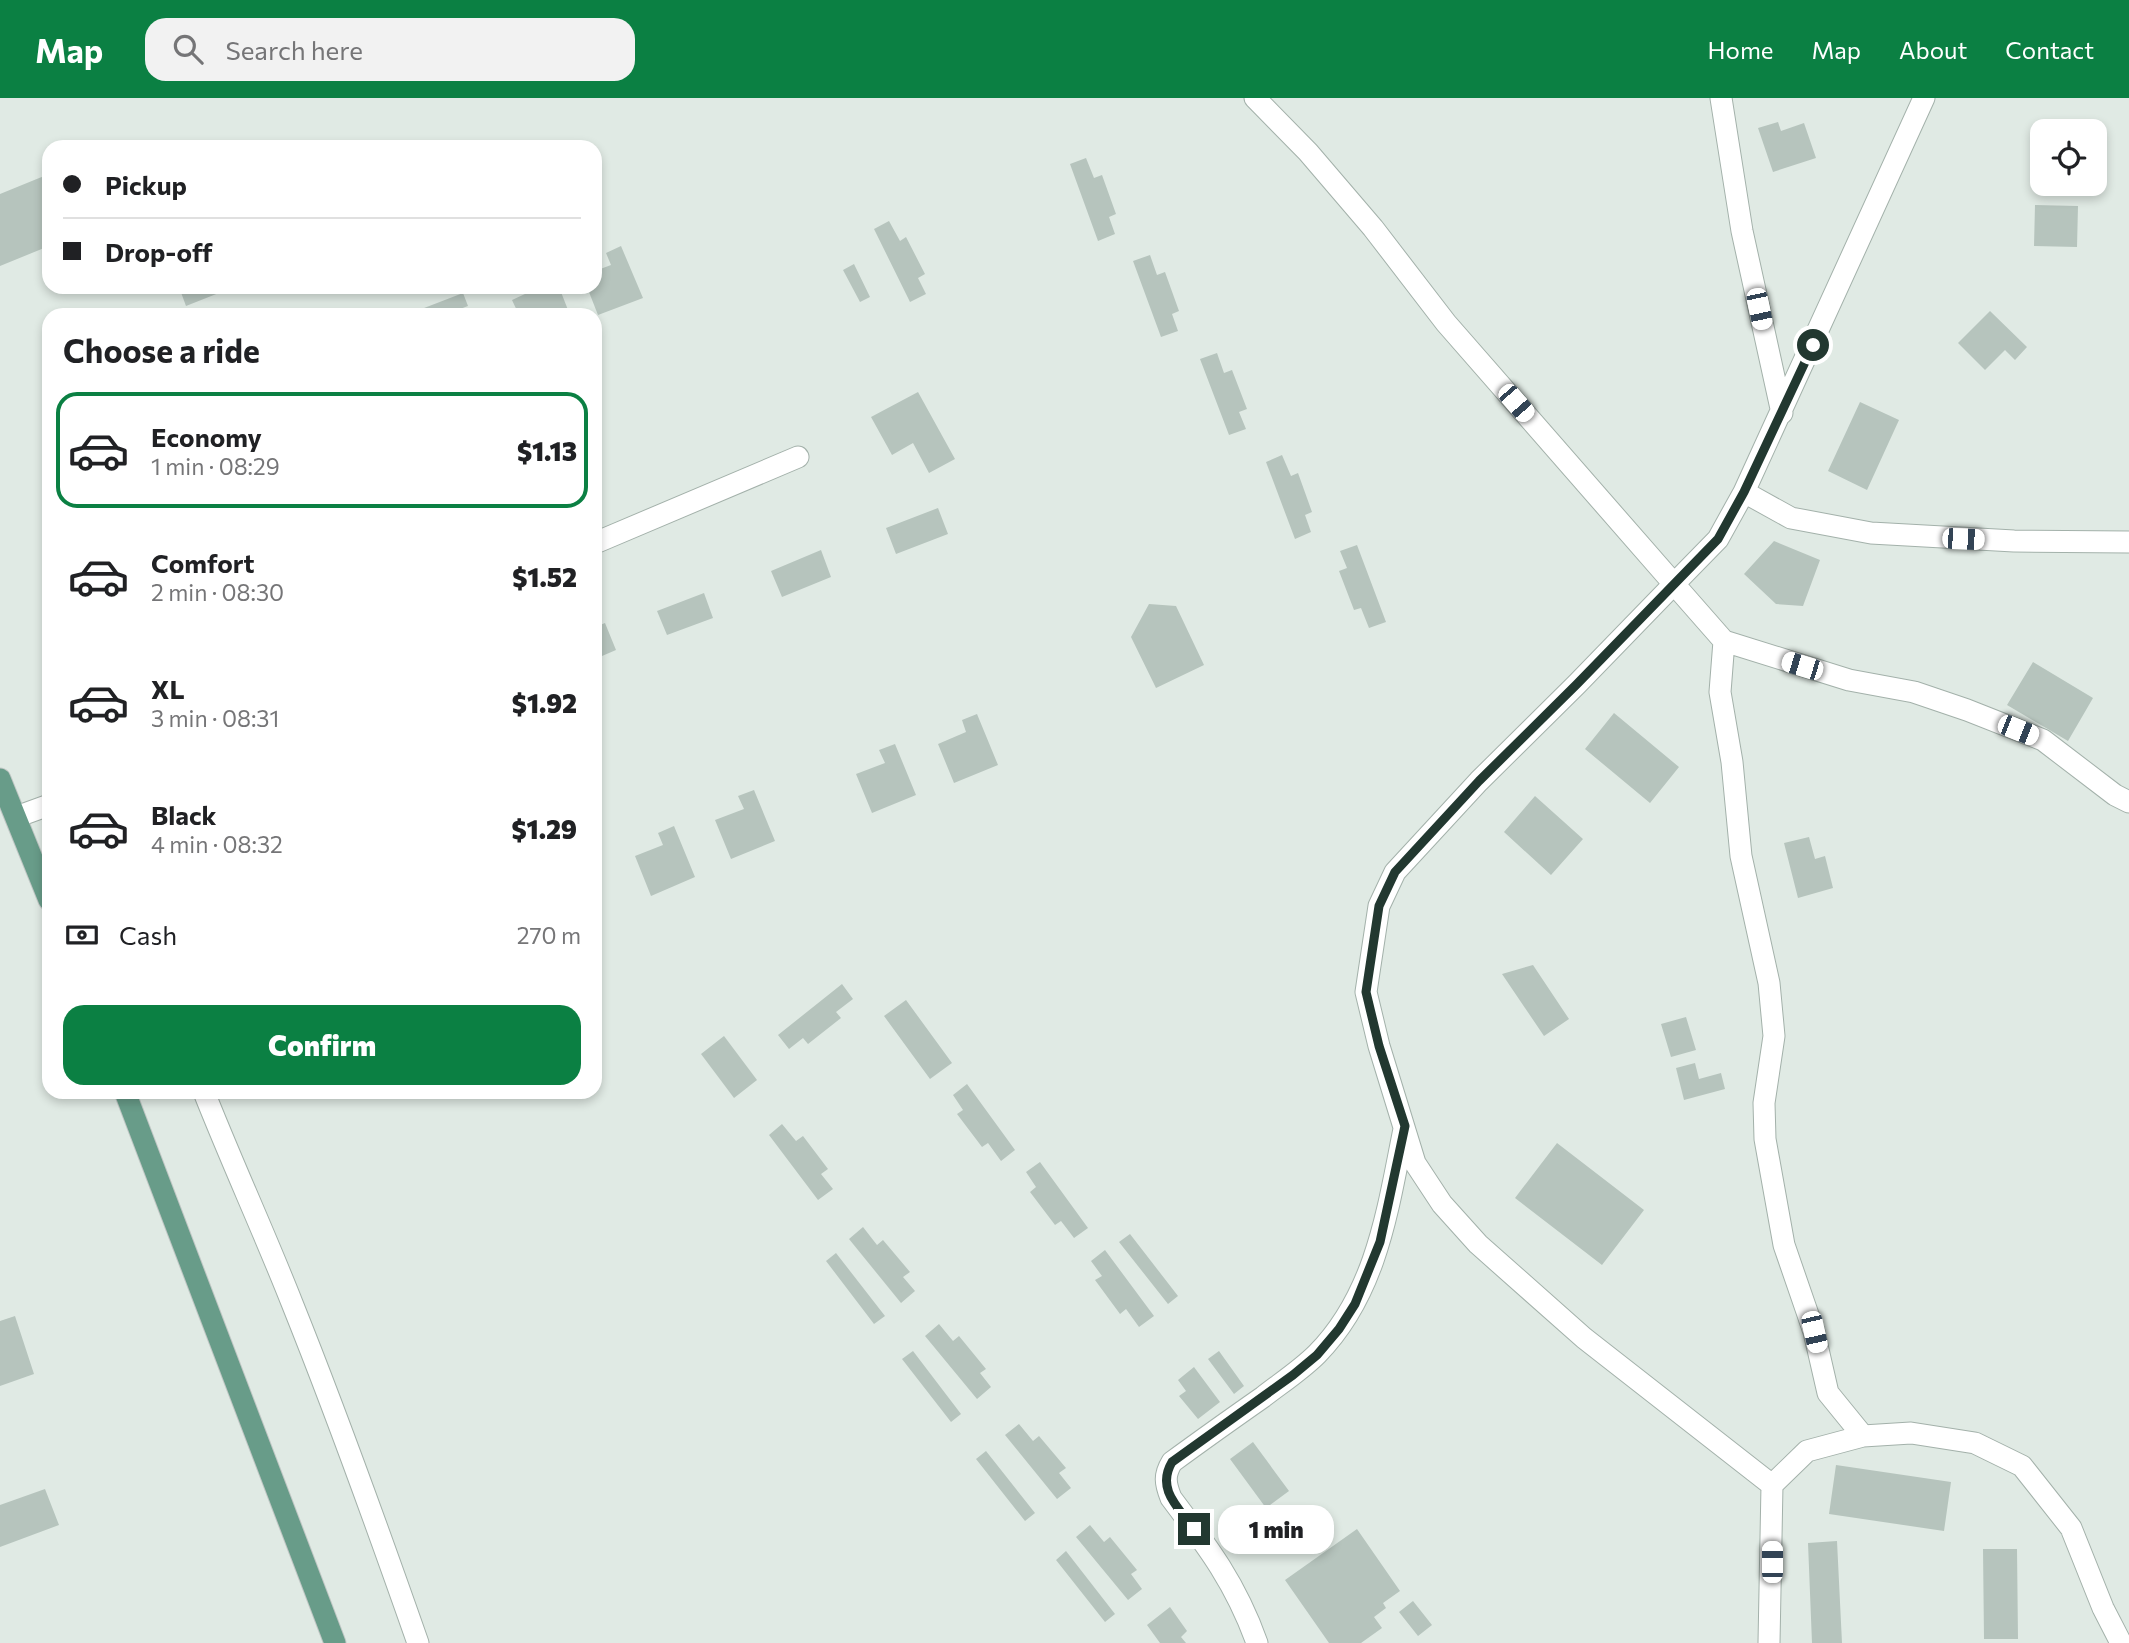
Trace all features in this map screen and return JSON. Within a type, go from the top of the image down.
[{"type":"main road","points":[[0,779],[42,882]]},
{"type":"main road","points":[[128,1099],[335,1643]]},
{"type":"street","points":[[1255,98],[1308,152],[1373,228],[1446,323],[1724,642],[1849,680],[1914,692],[2043,740],[2129,802]]},
{"type":"street","points":[[1721,98],[1742,231],[1782,414]]},
{"type":"street","points":[[1772,1485],[1584,1338],[1478,1244],[1442,1205],[1415,1163],[1379,1046],[1366,992],[1379,906],[1395,872],[1479,781],[1718,539],[1782,414],[1924,98]]},
{"type":"street","points":[[602,540],[798,457]]},
{"type":"street","points":[[1744,492],[1791,518],[1871,533],[2014,541],[2129,542]]},
{"type":"street","points":[[1724,642],[1720,692],[1732,762],[1741,856],[1769,983],[1774,1036],[1763,1103],[1765,1139],[1784,1245],[1814,1332],[1828,1393],[1863,1436]]},
{"type":"street","points":[[16,817],[42,808]]},
{"type":"street","points":[[207,1099],[354,1460],[418,1643]]},
{"type":"street","points":[[1257,1643],[1245,1608],[1228,1576],[1171,1497],[1165,1485],[1166,1473],[1172,1462],[1293,1375],[1317,1355],[1339,1329],[1355,1304],[1380,1242],[1405,1126]]},
{"type":"street","points":[[1769,1643],[1772,1485],[1807,1451],[1863,1436],[1911,1433],[1976,1443],[2022,1466],[2071,1528],[2103,1608],[2121,1643]]},
{"type":"building","points":[[1778,122],[1781,131],[1804,123],[1816,158],[1773,172],[1758,128]]},
{"type":"building","points":[[1086,158],[1094,178],[1102,175],[1116,214],[1109,217],[1115,234],[1098,241],[1070,164]]},
{"type":"building","points":[[42,177],[42,249],[0,266],[0,194]]},
{"type":"building","points":[[2035,205],[2078,206],[2077,247],[2034,246]]},
{"type":"building","points":[[889,221],[900,241],[906,237],[925,274],[918,278],[926,294],[910,302],[874,229]]},
{"type":"building","points":[[621,246],[643,298],[602,313],[602,308],[595,308],[590,294],[602,294],[602,268],[611,265],[606,253]]},
{"type":"building","points":[[1150,255],[1157,275],[1165,272],[1179,311],[1172,314],[1178,331],[1161,337],[1133,261]]},
{"type":"building","points":[[854,264],[870,297],[860,302],[843,270]]},
{"type":"building","points":[[182,294],[216,294],[186,306]]},
{"type":"building","points":[[460,294],[463,294],[468,306],[463,308],[424,308]]},
{"type":"building","points":[[525,294],[562,294],[567,308],[516,308],[512,300]]},
{"type":"building","points":[[1990,311],[2027,347],[2015,360],[2005,350],[1985,370],[1958,343]]},
{"type":"building","points":[[1217,353],[1224,373],[1232,370],[1247,409],[1239,412],[1246,429],[1229,435],[1200,359]]},
{"type":"building","points":[[918,392],[955,459],[929,473],[913,443],[892,455],[871,417]]},
{"type":"building","points":[[1860,402],[1899,420],[1867,490],[1828,471]]},
{"type":"building","points":[[1282,455],[1291,476],[1298,473],[1312,512],[1305,515],[1311,532],[1295,539],[1266,462]]},
{"type":"building","points":[[938,508],[948,534],[896,554],[886,528]]},
{"type":"building","points":[[1774,541],[1820,560],[1803,606],[1776,604],[1744,574]]},
{"type":"building","points":[[1357,545],[1386,622],[1369,628],[1361,608],[1354,610],[1339,571],[1347,568],[1340,551]]},
{"type":"building","points":[[821,550],[831,577],[782,597],[771,571]]},
{"type":"building","points":[[704,593],[713,618],[667,635],[657,611]]},
{"type":"building","points":[[1149,604],[1176,606],[1204,665],[1156,688],[1131,637]]},
{"type":"building","points":[[605,623],[616,650],[602,656],[602,624]]},
{"type":"building","points":[[2033,662],[2093,698],[2068,741],[2007,705]]},
{"type":"building","points":[[1614,713],[1679,767],[1650,803],[1585,749]]},
{"type":"building","points":[[977,714],[998,765],[954,783],[938,744],[966,732],[962,720]]},
{"type":"building","points":[[895,744],[916,795],[872,813],[856,774],[885,763],[879,750]]},
{"type":"building","points":[[754,790],[775,841],[731,859],[715,820],[744,809],[738,796]]},
{"type":"building","points":[[1535,796],[1583,839],[1551,875],[1504,832]]},
{"type":"building","points":[[674,826],[695,877],[651,896],[635,856],[663,845],[658,833]]},
{"type":"building","points":[[1809,837],[1815,859],[1825,856],[1833,888],[1798,898],[1784,843]]},
{"type":"building","points":[[1533,965],[1569,1019],[1544,1036],[1502,974]]},
{"type":"building","points":[[842,984],[853,999],[836,1012],[841,1018],[808,1044],[803,1038],[789,1049],[778,1035]]},
{"type":"building","points":[[906,1000],[952,1063],[930,1079],[884,1016]]},
{"type":"building","points":[[1686,1017],[1696,1050],[1671,1057],[1661,1024]]},
{"type":"building","points":[[724,1036],[757,1080],[734,1098],[701,1054]]},
{"type":"building","points":[[1695,1063],[1699,1079],[1721,1073],[1725,1089],[1684,1100],[1676,1068]]},
{"type":"building","points":[[967,1084],[1015,1150],[1001,1161],[988,1143],[982,1147],[957,1114],[963,1110],[953,1095]]},
{"type":"building","points":[[782,1124],[796,1141],[803,1136],[828,1169],[821,1174],[833,1189],[818,1200],[769,1135]]},
{"type":"building","points":[[1557,1143],[1644,1210],[1602,1265],[1515,1198]]},
{"type":"building","points":[[1040,1162],[1088,1228],[1074,1238],[1061,1221],[1055,1225],[1030,1192],[1036,1187],[1026,1172]]},
{"type":"building","points":[[863,1227],[877,1245],[883,1240],[910,1272],[903,1277],[915,1291],[901,1303],[849,1239]]},
{"type":"building","points":[[1130,1234],[1178,1296],[1168,1304],[1119,1242]]},
{"type":"building","points":[[1105,1250],[1154,1316],[1139,1327],[1126,1309],[1120,1314],[1095,1280],[1102,1276],[1091,1261]]},
{"type":"building","points":[[836,1253],[885,1316],[874,1324],[826,1261]]},
{"type":"building","points":[[15,1316],[34,1374],[0,1386],[0,1321]]},
{"type":"building","points":[[939,1324],[953,1341],[959,1336],[986,1369],[980,1373],[991,1387],[977,1399],[925,1336]]},
{"type":"building","points":[[913,1351],[961,1414],[951,1422],[902,1359]]},
{"type":"building","points":[[1219,1351],[1244,1386],[1234,1394],[1208,1359]]},
{"type":"building","points":[[1194,1367],[1220,1402],[1198,1419],[1179,1396],[1186,1391],[1178,1380]]},
{"type":"building","points":[[1019,1424],[1033,1441],[1039,1436],[1066,1468],[1059,1473],[1071,1488],[1057,1499],[1005,1435]]},
{"type":"building","points":[[1253,1442],[1289,1491],[1266,1508],[1230,1459]]},
{"type":"building","points":[[986,1451],[1035,1513],[1025,1521],[976,1459]]},
{"type":"building","points":[[1836,1465],[1951,1482],[1944,1531],[1829,1514]]},
{"type":"building","points":[[45,1489],[59,1525],[0,1547],[0,1505]]},
{"type":"building","points":[[1090,1525],[1104,1542],[1110,1537],[1137,1570],[1131,1574],[1142,1589],[1128,1600],[1076,1537]]},
{"type":"building","points":[[1357,1529],[1400,1591],[1383,1603],[1386,1608],[1374,1617],[1382,1628],[1361,1643],[1329,1643],[1285,1580]]},
{"type":"building","points":[[1837,1541],[1842,1643],[1812,1643],[1808,1543]]},
{"type":"building","points":[[1983,1549],[2017,1549],[2018,1639],[1984,1639]]},
{"type":"building","points":[[1066,1551],[1115,1614],[1105,1622],[1056,1560]]},
{"type":"building","points":[[1413,1601],[1432,1625],[1418,1636],[1399,1612]]},
{"type":"building","points":[[1170,1607],[1187,1631],[1181,1637],[1186,1643],[1160,1643],[1147,1625]]},
{"type":"route","points":[[1194,1529],[1165,1485],[1166,1473],[1172,1462],[1317,1355],[1339,1329],[1355,1304],[1380,1242],[1405,1126],[1379,1046],[1366,992],[1379,906],[1395,872],[1479,781],[1718,539],[1744,492],[1813,345]]}]
